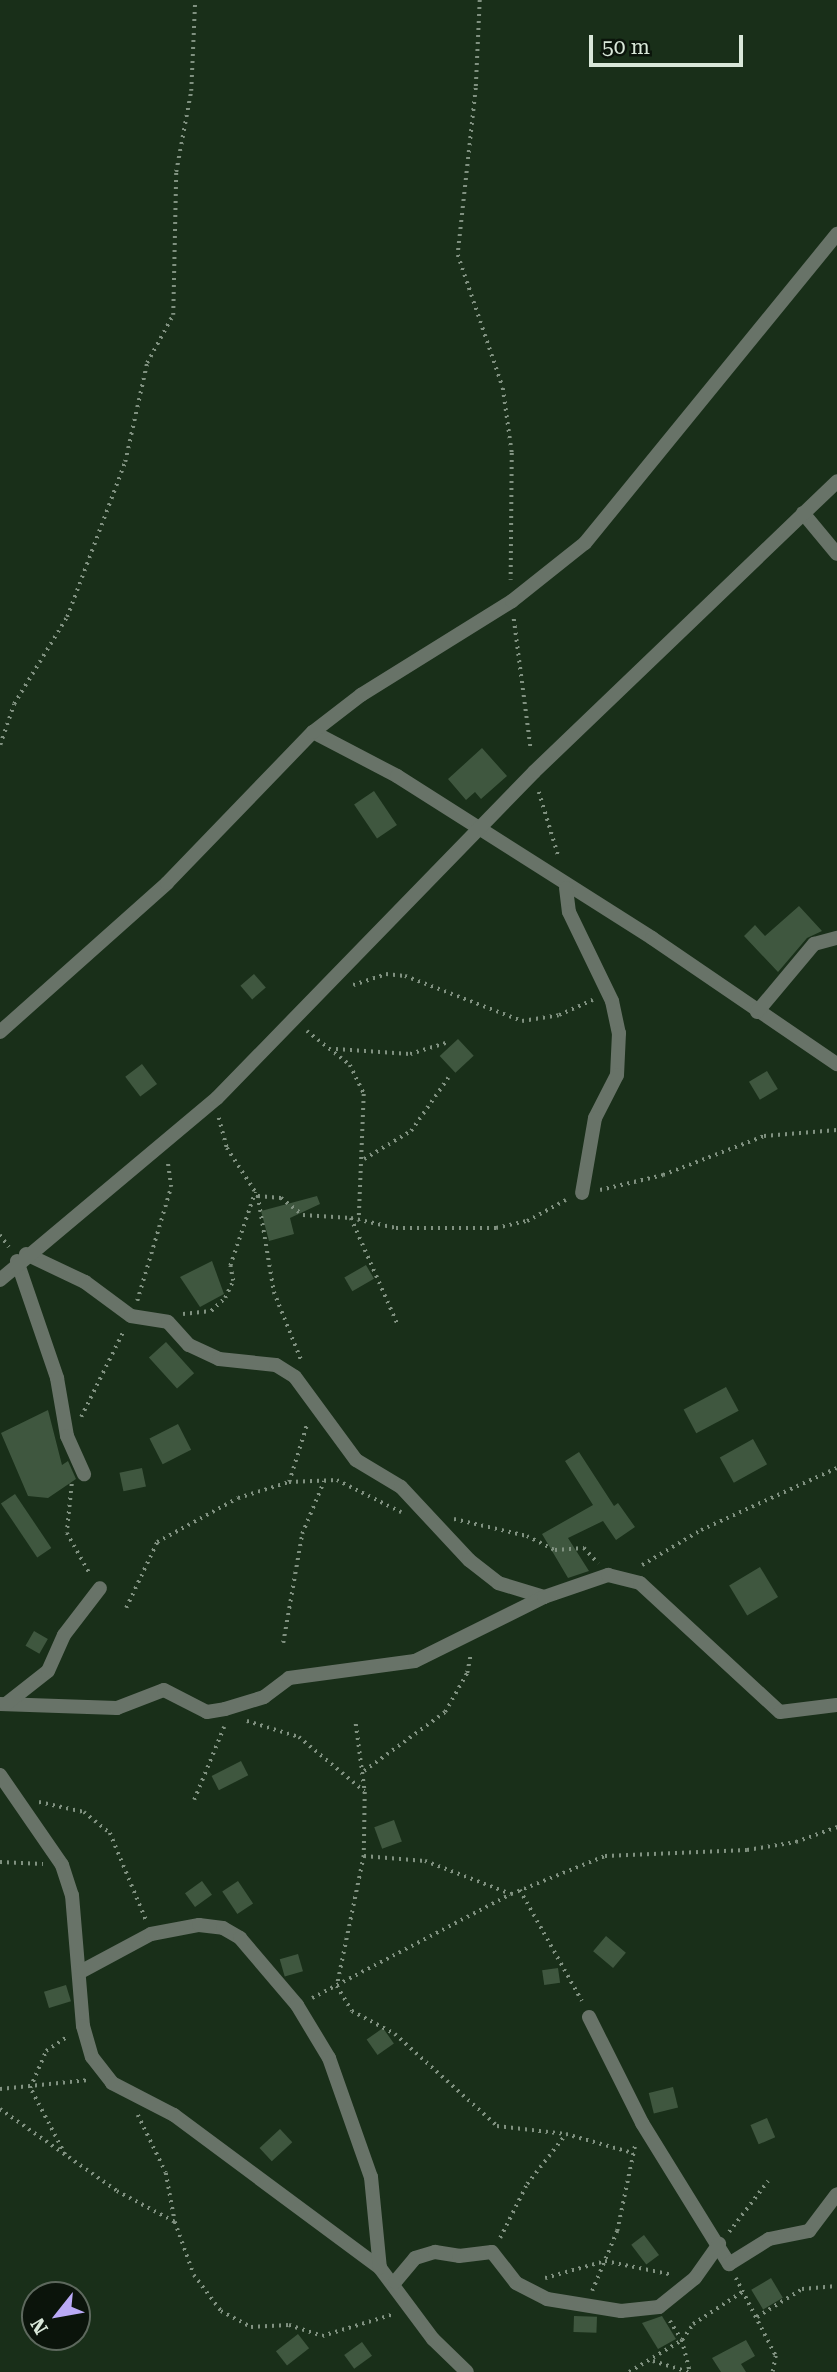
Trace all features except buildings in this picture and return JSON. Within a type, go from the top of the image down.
[{"type":"street","points":[[0,1032],[167,883],[313,733],[361,695],[512,601],[585,543],[837,234]]},
{"type":"street","points":[[0,1280],[22,1257],[163,1148],[218,1098],[483,830],[534,772],[837,481]]},
{"type":"street","points":[[803,513],[837,554]]},
{"type":"street","points":[[313,733],[362,755],[483,830],[566,888],[652,938],[837,1064]]},
{"type":"street","points":[[566,888],[579,938],[607,993],[620,1057],[611,1090],[595,1118],[582,1193]]},
{"type":"street","points":[[757,1012],[814,944],[837,939]]},
{"type":"street","points":[[22,1257],[85,1282],[131,1316],[168,1322],[189,1345],[219,1359],[276,1366],[295,1377],[356,1460],[401,1487],[498,1583],[544,1597]]},
{"type":"street","points":[[22,1257],[57,1378],[67,1436],[84,1474]]},
{"type":"street","points":[[3,1704],[117,1708],[164,1690],[207,1712],[264,1697],[289,1678],[415,1661],[475,1634],[544,1597],[608,1575],[625,1576],[655,1595],[780,1712],[837,1705]]},
{"type":"street","points":[[3,1704],[48,1671],[64,1635],[100,1588]]},
{"type":"street","points":[[0,1775],[20,1800],[62,1866],[82,1971],[83,2026],[92,2057],[112,2083],[174,2115],[380,2268],[395,2282],[433,2339],[467,2372]]},
{"type":"street","points":[[82,1971],[151,1934],[199,1925],[230,1931],[298,2005],[329,2059],[351,2114],[371,2177],[380,2268]]},
{"type":"street","points":[[589,2017],[642,2123],[729,2264],[769,2239],[809,2231],[832,2209],[837,2194]]},
{"type":"street","points":[[395,2282],[415,2258],[435,2252],[459,2256],[492,2252],[516,2283],[547,2299],[586,2308],[653,2307],[695,2278],[719,2244]]},
{"type":"path","points":[[0,745],[14,704],[67,617],[125,462],[147,363],[173,315],[176,172],[191,91],[195,0]]},
{"type":"path","points":[[480,0],[477,88],[458,255],[503,388],[512,453],[512,601],[534,772],[566,888]]},
{"type":"path","points":[[346,988],[386,974],[405,976],[522,1021],[559,1015],[607,993]]},
{"type":"path","points":[[292,1023],[334,1049],[350,1065],[364,1094],[364,1159],[359,1221]]},
{"type":"path","points":[[334,1049],[410,1054],[449,1042]]},
{"type":"path","points":[[364,1159],[411,1131],[448,1078]]},
{"type":"path","points":[[218,1098],[222,1139],[258,1196],[274,1292],[303,1365]]},
{"type":"path","points":[[173,1315],[211,1311],[225,1298],[233,1281],[230,1266],[255,1190]]},
{"type":"path","points":[[258,1196],[281,1198],[303,1215],[351,1218],[398,1325]]},
{"type":"path","points":[[289,1482],[312,1399]]},
{"type":"path","points":[[625,1576],[701,1530],[837,1468]]},
{"type":"path","points":[[84,1474],[73,1481],[68,1533],[100,1588]]},
{"type":"path","points":[[283,1643],[302,1534],[324,1480]]},
{"type":"path","points":[[126,1608],[148,1557],[166,1535],[238,1498],[289,1482],[324,1480],[353,1484],[386,1508],[527,1536],[555,1550],[584,1548],[608,1575]]},
{"type":"path","points":[[363,1770],[445,1712],[467,1673],[475,1634]]},
{"type":"path","points":[[194,1800],[227,1718],[207,1712]]},
{"type":"path","points":[[236,1719],[299,1737],[365,1792]]},
{"type":"path","points":[[356,1724],[365,1792],[364,1856],[337,1986],[358,2017],[395,2034],[488,2120],[507,2128],[566,2134],[633,2153]]},
{"type":"path","points":[[20,1800],[84,1812],[110,1833],[151,1934]]},
{"type":"path","points":[[298,2005],[511,1894],[605,1856],[747,1850],[796,1842],[837,1827]]},
{"type":"path","points":[[364,1856],[425,1861],[511,1894]]},
{"type":"path","points":[[0,1862],[62,1866]]},
{"type":"path","points":[[520,1890],[589,2017]]},
{"type":"path","points":[[30,2088],[46,2051],[83,2026]]},
{"type":"path","points":[[0,2089],[87,2080],[112,2083]]},
{"type":"path","points":[[30,2088],[66,2157]]},
{"type":"path","points":[[130,2093],[166,2173],[175,2222],[210,2302],[243,2324],[289,2325],[322,2336],[413,2308]]},
{"type":"path","points":[[0,2109],[66,2157],[175,2222]]},
{"type":"path","points":[[586,2308],[617,2231],[642,2123]]},
{"type":"path","points":[[492,2252],[527,2184],[566,2134]]},
{"type":"path","points":[[719,2244],[768,2181]]},
{"type":"path","points":[[516,2283],[605,2260],[695,2278],[736,2279]]},
{"type":"path","points":[[729,2264],[776,2356],[773,2372]]},
{"type":"path","points":[[756,2318],[802,2289],[837,2286]]},
{"type":"path","points":[[629,2372],[652,2361],[682,2340],[693,2324],[742,2292]]},
{"type":"path","points":[[652,2361],[689,2372],[682,2340],[665,2312],[653,2307]]}]
